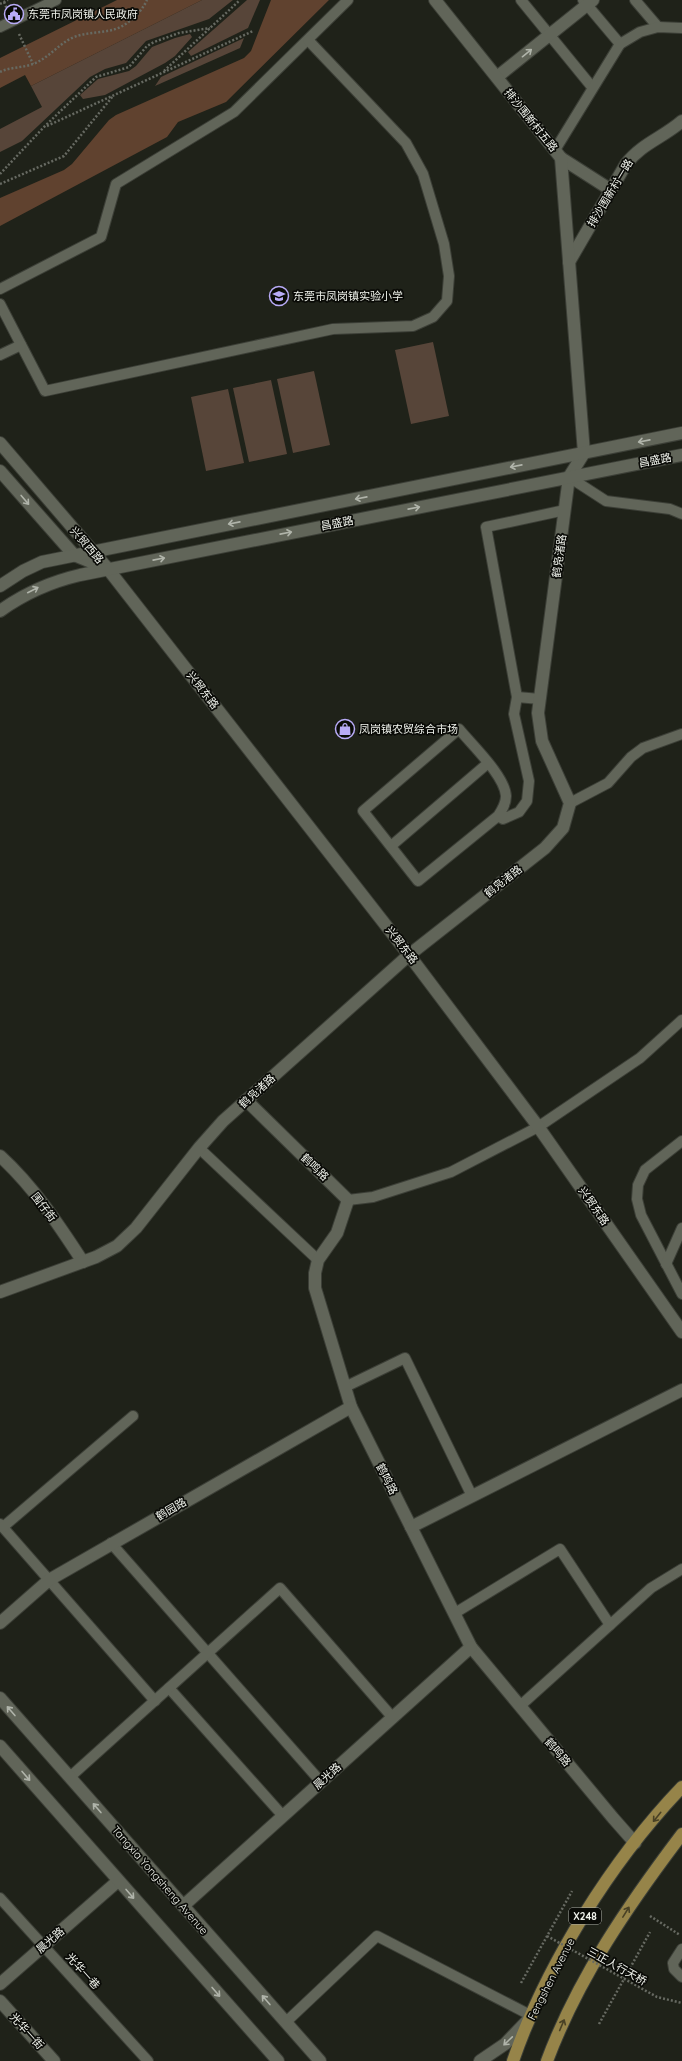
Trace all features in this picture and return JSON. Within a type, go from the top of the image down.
[{"type":"main road","name":"Fengshen Avenue","points":[[513,2061],[532,2016],[567,1944],[600,1892],[636,1843],[682,1787]]},
{"type":"main road","name":"X248","points":[[547,2061],[565,2018],[586,1978],[631,1904],[682,1834]]},
{"type":"street","name":"排沙围新村五路","points":[[436,0],[558,154],[569,262]]},
{"type":"street","points":[[497,77],[588,2]]},
{"type":"street","name":"排沙围新村一路","points":[[569,262],[610,190],[634,153],[672,130],[682,121]]},
{"type":"street","points":[[558,154],[610,190]]},
{"type":"street","points":[[569,262],[584,453]]},
{"type":"street","name":"昌盛路","points":[[0,586],[23,571],[42,562],[682,433]]},
{"type":"street","name":"兴贸西路","points":[[0,443],[108,569]]},
{"type":"street","name":"鹤凫渚路","points":[[0,1292],[96,1257],[117,1246],[136,1228],[199,1148],[223,1121],[410,955],[545,848],[563,828],[570,803],[542,741],[538,713],[569,477],[584,453]]},
{"type":"street","name":"昌盛路","points":[[0,611],[32,591],[53,581],[682,455]]},
{"type":"street","name":"兴贸西路","points":[[0,471],[74,555],[108,569]]},
{"type":"street","name":"兴贸东路","points":[[108,569],[410,955],[538,1126],[682,1332]]},
{"type":"street","name":"鹤鸣路","points":[[246,1100],[348,1200],[337,1233],[318,1260],[315,1273],[315,1288],[351,1406],[471,1647],[613,1818],[636,1843]]},
{"type":"street","name":"围仔街","points":[[0,1156],[35,1194],[60,1227],[83,1262]]},
{"type":"street","points":[[411,1527],[682,1390]]},
{"type":"street","name":"鹤园路","points":[[0,1623],[49,1580],[351,1406]]},
{"type":"street","name":"晨光路","points":[[183,1906],[471,1647]]},
{"type":"street","name":"Tangxia Yongsheng Avenue","points":[[0,1698],[320,2061]]},
{"type":"street","points":[[0,1746],[278,2061]]},
{"type":"street","name":"晨光路","points":[[0,1984],[118,1881]]},
{"type":"street","name":"光华一街","points":[[0,2001],[54,2061]]},
{"type":"street","points":[[480,2061],[505,2044],[532,2016]]},
{"type":"lane","points":[[0,27],[56,0]]},
{"type":"lane","points":[[0,289],[101,237],[116,184],[234,112],[348,0]]},
{"type":"lane","points":[[521,0],[592,86]]},
{"type":"lane","points":[[635,0],[658,27]]},
{"type":"lane","points":[[588,2],[620,44]]},
{"type":"lane","points":[[558,154],[592,86],[620,44],[640,32],[658,27],[682,28]]},
{"type":"lane","points":[[0,304],[44,391],[333,329],[413,326],[433,317],[447,300],[449,276],[444,244],[424,174],[406,143],[308,40]]},
{"type":"lane","points":[[0,355],[21,345]]},
{"type":"lane","points":[[569,477],[606,501],[670,509],[682,514]]},
{"type":"lane","points":[[498,816],[503,819],[519,812],[527,800],[529,781],[514,714],[517,697],[486,527],[565,510]]},
{"type":"lane","points":[[517,697],[540,699]]},
{"type":"lane","points":[[459,729],[487,764],[502,782],[506,796],[504,807],[498,816],[418,881],[363,811],[459,729]]},
{"type":"lane","points":[[570,803],[608,783],[631,757],[643,748],[682,734]]},
{"type":"lane","points":[[390,846],[487,764]]},
{"type":"lane","points":[[348,1200],[373,1197],[451,1172],[538,1126],[640,1058],[682,1020]]},
{"type":"lane","points":[[682,1141],[645,1170],[638,1185],[637,1199],[641,1215],[682,1294]]},
{"type":"lane","points":[[199,1148],[318,1260]]},
{"type":"lane","points":[[666,1264],[682,1228]]},
{"type":"lane","points":[[345,1387],[406,1358],[472,1496]]},
{"type":"lane","points":[[133,1416],[1,1526],[155,1701]]},
{"type":"lane","points":[[111,1543],[321,1782]]},
{"type":"lane","points":[[455,1613],[560,1550],[610,1625]]},
{"type":"lane","points":[[520,1706],[650,1588],[682,1569]]},
{"type":"lane","points":[[70,1777],[280,1588],[393,1718]]},
{"type":"lane","points":[[169,1688],[283,1816]]},
{"type":"lane","name":"光华一巷","points":[[0,1898],[148,2061]]},
{"type":"lane","points":[[286,2022],[377,1936],[532,2016]]},
{"type":"lane","points":[[682,1949],[673,1962],[674,1969],[682,1976]]},
{"type":"path","points":[[0,4],[8,0]]},
{"type":"path","points":[[0,72],[33,64],[47,56],[60,44],[74,37],[109,31],[121,26],[134,18],[143,8],[147,0]]},
{"type":"path","points":[[163,72],[240,0]]},
{"type":"path","points":[[0,174],[89,82],[103,74],[129,67],[142,51],[154,42],[179,33],[210,28]]},
{"type":"path","points":[[44,127],[253,31]]},
{"type":"path","points":[[0,184],[64,156],[115,94]]},
{"type":"path","points":[[521,1983],[572,1891]]},
{"type":"path","points":[[650,1916],[682,1937]]},
{"type":"path","points":[[600,2024],[650,1932]]},
{"type":"path","name":"三正人行天桥","points":[[547,1936],[657,1996],[682,2003]]},
{"type":"shaded area","points":[[117,0],[202,0],[31,86],[25,75],[0,88],[0,58]]},
{"type":"shaded area","points":[[202,0],[233,0],[209,19],[146,41],[126,63],[105,69],[90,77],[22,141],[0,152],[0,129],[42,107],[31,86]]},
{"type":"shaded area","points":[[247,0],[260,0],[248,28],[191,56],[188,52]]},
{"type":"shaded area","points":[[271,0],[329,0],[226,102],[178,122],[167,137],[0,226],[0,198],[64,170],[72,164],[109,120],[116,115],[244,58],[251,51]]},
{"type":"shaded area","points":[[190,34],[192,37],[175,56],[165,63],[105,95],[83,99],[80,95],[98,79],[129,71],[136,66],[152,47]]},
{"type":"shaded area","points":[[244,38],[240,48],[155,86],[161,77]]},
{"type":"shaded area","points":[[433,342],[449,416],[411,424],[395,350]]},
{"type":"shaded area","points":[[314,371],[330,445],[293,453],[277,379]]},
{"type":"shaded area","points":[[271,380],[287,454],[249,462],[233,388]]},
{"type":"shaded area","points":[[228,389],[244,463],[206,471],[191,397]]},
{"type":"place","name":"东莞市凤岗镇人民政府","points":[[14,14]]},
{"type":"place","name":"东莞市凤岗镇实验小学","points":[[279,296]]},
{"type":"place","name":"凤岗镇农贸综合市场","points":[[345,729]]}]
